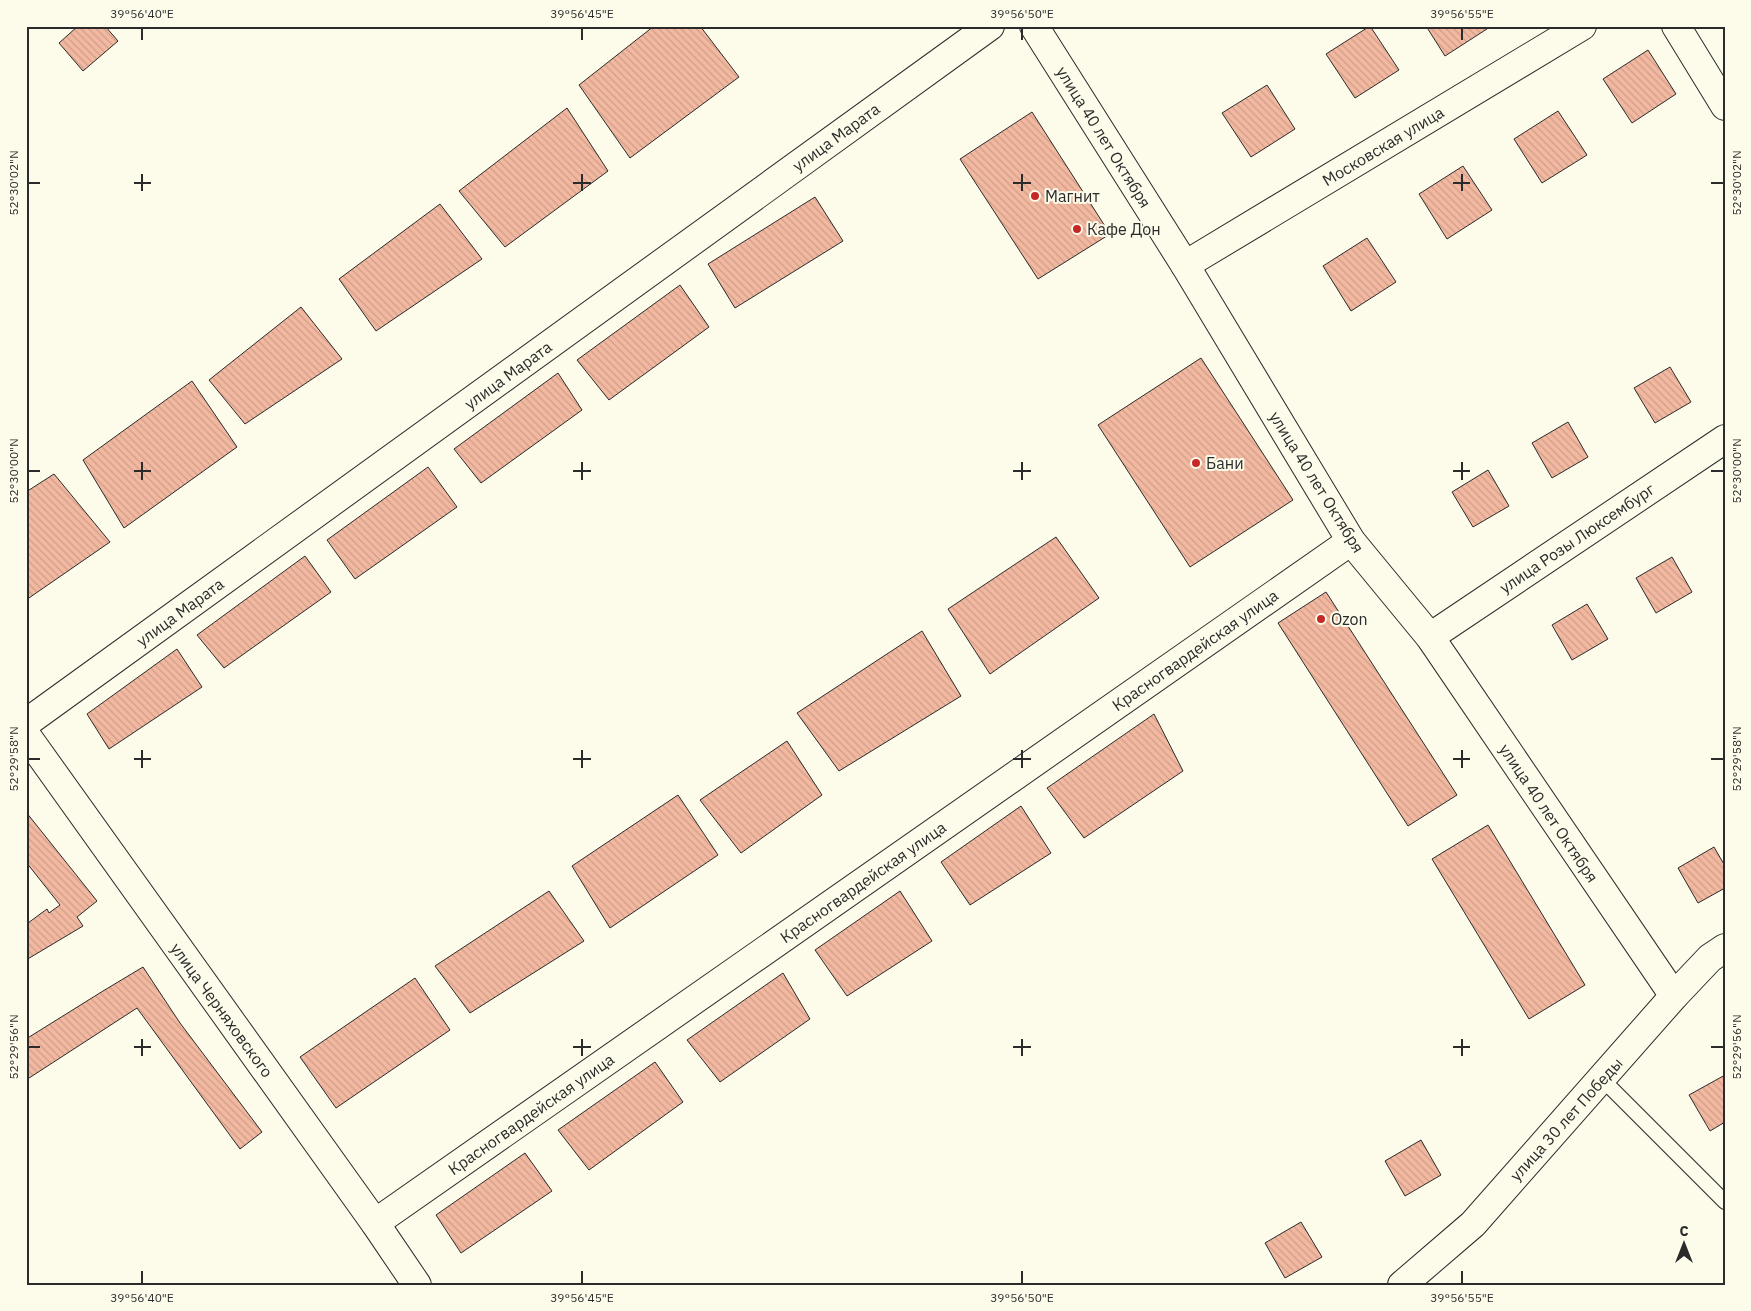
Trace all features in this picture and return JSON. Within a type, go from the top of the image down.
[{"type":"street","name":"улица Марата","points":[[26,723],[990,26]]},
{"type":"street","name":"улица 40 лет Октября","points":[[1034,26],[1185,265],[1351,541],[1430,637],[1674,996]]},
{"type":"street","name":"Московская улица","points":[[1185,265],[1582,26]]},
{"type":"street","points":[[1676,26],[1725,106]]},
{"type":"street","name":"улица Розы Люксембург","points":[[1430,637],[1725,439]]},
{"type":"street","name":"Красногвардейская улица","points":[[375,1223],[1351,541]]},
{"type":"street","name":"улица Черняховского","points":[[26,736],[375,1223],[417,1285]]},
{"type":"street","name":"улица 30 лет Победы","points":[[1402,1285],[1473,1224],[1674,996],[1710,958],[1725,948]]},
{"type":"lane","points":[[1602,1079],[1725,1202]]},
{"type":"building","points":[[78,26],[105,26],[118,41],[83,71],[59,43]]},
{"type":"building","points":[[654,26],[700,26],[739,77],[630,158],[579,85]]},
{"type":"building","points":[[1370,26],[1399,70],[1355,98],[1326,54]]},
{"type":"building","points":[[1426,26],[1489,26],[1490,27],[1445,56]]},
{"type":"building","points":[[1648,50],[1676,94],[1632,123],[1603,79]]},
{"type":"building","points":[[1267,85],[1295,129],[1251,157],[1222,113]]},
{"type":"building","points":[[567,108],[608,171],[505,247],[459,191]]},
{"type":"building","points":[[1558,111],[1587,155],[1542,183],[1514,139]]},
{"type":"building","name":"Магнит","points":[[1032,112],[1110,234],[1038,279],[960,159]]},
{"type":"building","points":[[1463,166],[1492,210],[1447,239],[1419,194]]},
{"type":"building","points":[[815,197],[843,241],[735,308],[708,264]]},
{"type":"building","points":[[440,204],[482,259],[376,331],[339,279]]},
{"type":"building","points":[[1367,238],[1396,282],[1351,311],[1323,266]]},
{"type":"building","points":[[680,285],[709,327],[609,400],[577,360]]},
{"type":"building","points":[[301,307],[342,359],[245,424],[209,380]]},
{"type":"building","name":"Бани","points":[[1201,358],[1293,500],[1190,567],[1098,425]]},
{"type":"building","points":[[1670,367],[1691,402],[1655,423],[1634,388]]},
{"type":"building","points":[[558,373],[582,410],[481,483],[454,449]]},
{"type":"building","points":[[192,381],[237,447],[124,528],[83,460]]},
{"type":"building","points":[[1568,422],[1588,457],[1552,478],[1532,443]]},
{"type":"building","points":[[428,467],[457,507],[355,579],[327,540]]},
{"type":"building","points":[[1488,470],[1509,506],[1473,527],[1452,492]]},
{"type":"building","points":[[54,474],[110,542],[26,600],[26,492]]},
{"type":"building","points":[[1056,537],[1099,598],[990,674],[948,609]]},
{"type":"building","points":[[305,556],[331,592],[224,668],[197,635]]},
{"type":"building","points":[[1672,557],[1692,592],[1656,613],[1636,578]]},
{"type":"building","points":[[1326,592],[1457,795],[1408,826],[1278,623]]},
{"type":"building","points":[[1587,604],[1608,639],[1572,660],[1552,625]]},
{"type":"building","points":[[922,631],[961,696],[839,771],[797,713]]},
{"type":"building","points":[[177,649],[202,687],[109,749],[87,714]]},
{"type":"building","points":[[1154,714],[1183,771],[1084,838],[1047,788]]},
{"type":"building","points":[[787,741],[822,795],[741,853],[700,800]]},
{"type":"building","points":[[678,795],[718,855],[610,928],[572,866]]},
{"type":"building","points":[[1021,806],[1051,853],[970,905],[941,862]]},
{"type":"building","points":[[26,812],[97,901],[77,917],[83,926],[26,960],[26,921],[28,923],[47,909],[49,913],[60,905],[26,862]]},
{"type":"building","points":[[1488,825],[1585,985],[1529,1019],[1432,859]]},
{"type":"building","points":[[1714,847],[1725,866],[1725,888],[1698,903],[1678,868]]},
{"type":"building","points":[[549,891],[584,941],[470,1013],[435,966]]},
{"type":"building","points":[[900,891],[932,941],[847,996],[815,950]]},
{"type":"building","points":[[143,967],[180,1023],[262,1132],[240,1149],[137,1008],[26,1080],[26,1039]]},
{"type":"building","points":[[783,973],[810,1019],[720,1082],[687,1040]]},
{"type":"building","points":[[415,978],[450,1030],[336,1108],[300,1057]]},
{"type":"building","points":[[655,1062],[683,1102],[589,1170],[558,1130]]},
{"type":"building","points":[[1725,1075],[1725,1122],[1710,1131],[1689,1095]]},
{"type":"building","points":[[1421,1140],[1441,1175],[1405,1196],[1385,1161]]},
{"type":"building","points":[[525,1153],[552,1191],[461,1253],[436,1215]]},
{"type":"building","points":[[1301,1222],[1322,1257],[1285,1278],[1265,1243]]},
{"type":"place","name":"Магнит","points":[[1035,196]]},
{"type":"place","name":"Кафе Дон","points":[[1077,229]]},
{"type":"place","name":"Бани","points":[[1196,463]]},
{"type":"place","name":"Ozon","points":[[1321,619]]}]
